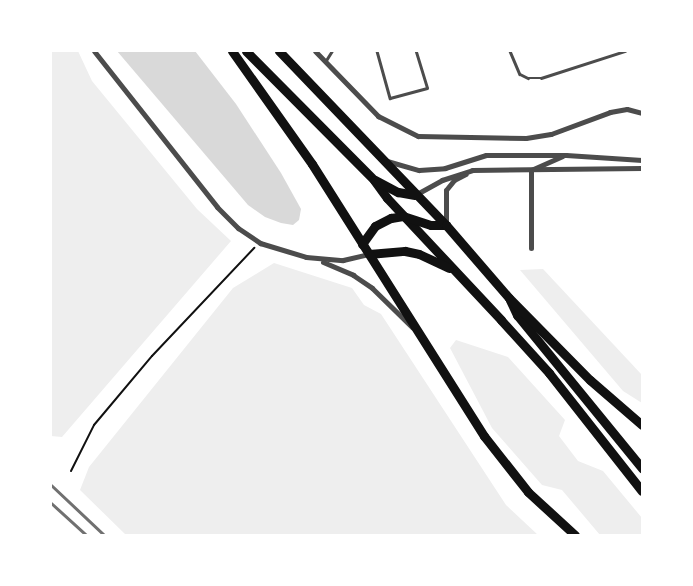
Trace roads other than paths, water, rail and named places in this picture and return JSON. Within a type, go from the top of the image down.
[{"type":"main road","points":[[232,51],[312,164],[422,340],[507,469],[548,513],[575,535]]},
{"type":"main road","points":[[246,51],[374,180],[403,216],[549,373],[642,491]]},
{"type":"main road","points":[[279,51],[379,158],[446,225],[509,298],[590,380],[642,425]]},
{"type":"main road","points":[[374,180],[398,192],[415,195]]},
{"type":"main road","points":[[362,244],[375,226],[403,216],[431,225],[446,225]]},
{"type":"main road","points":[[369,254],[389,251],[419,254],[456,271]]},
{"type":"main road","points":[[509,298],[517,315],[639,465]]},
{"type":"street","points":[[94,51],[217,207],[260,243],[306,257],[353,275],[392,306],[422,340]]},
{"type":"street","points":[[315,51],[378,116],[397,128],[418,136],[526,138],[551,134],[610,112],[627,109],[642,113]]},
{"type":"street","points":[[379,158],[425,170],[486,155],[566,155],[642,160]]},
{"type":"street","points":[[531,170],[566,155]]},
{"type":"street","points":[[415,195],[442,180],[472,170],[642,168]]},
{"type":"street","points":[[446,225],[446,190],[454,180],[472,170]]},
{"type":"street","points":[[531,170],[531,248]]},
{"type":"street","points":[[306,257],[343,260],[369,254]]},
{"type":"street","points":[[626,470],[639,465]]},
{"type":"lane","points":[[325,62],[332,51]]},
{"type":"lane","points":[[377,51],[390,98],[427,88],[416,51]]},
{"type":"lane","points":[[510,51],[520,74],[528,78],[541,78],[625,51]]},
{"type":"railway","points":[[51,485],[104,535]]},
{"type":"railway","points":[[51,503],[86,535]]}]
